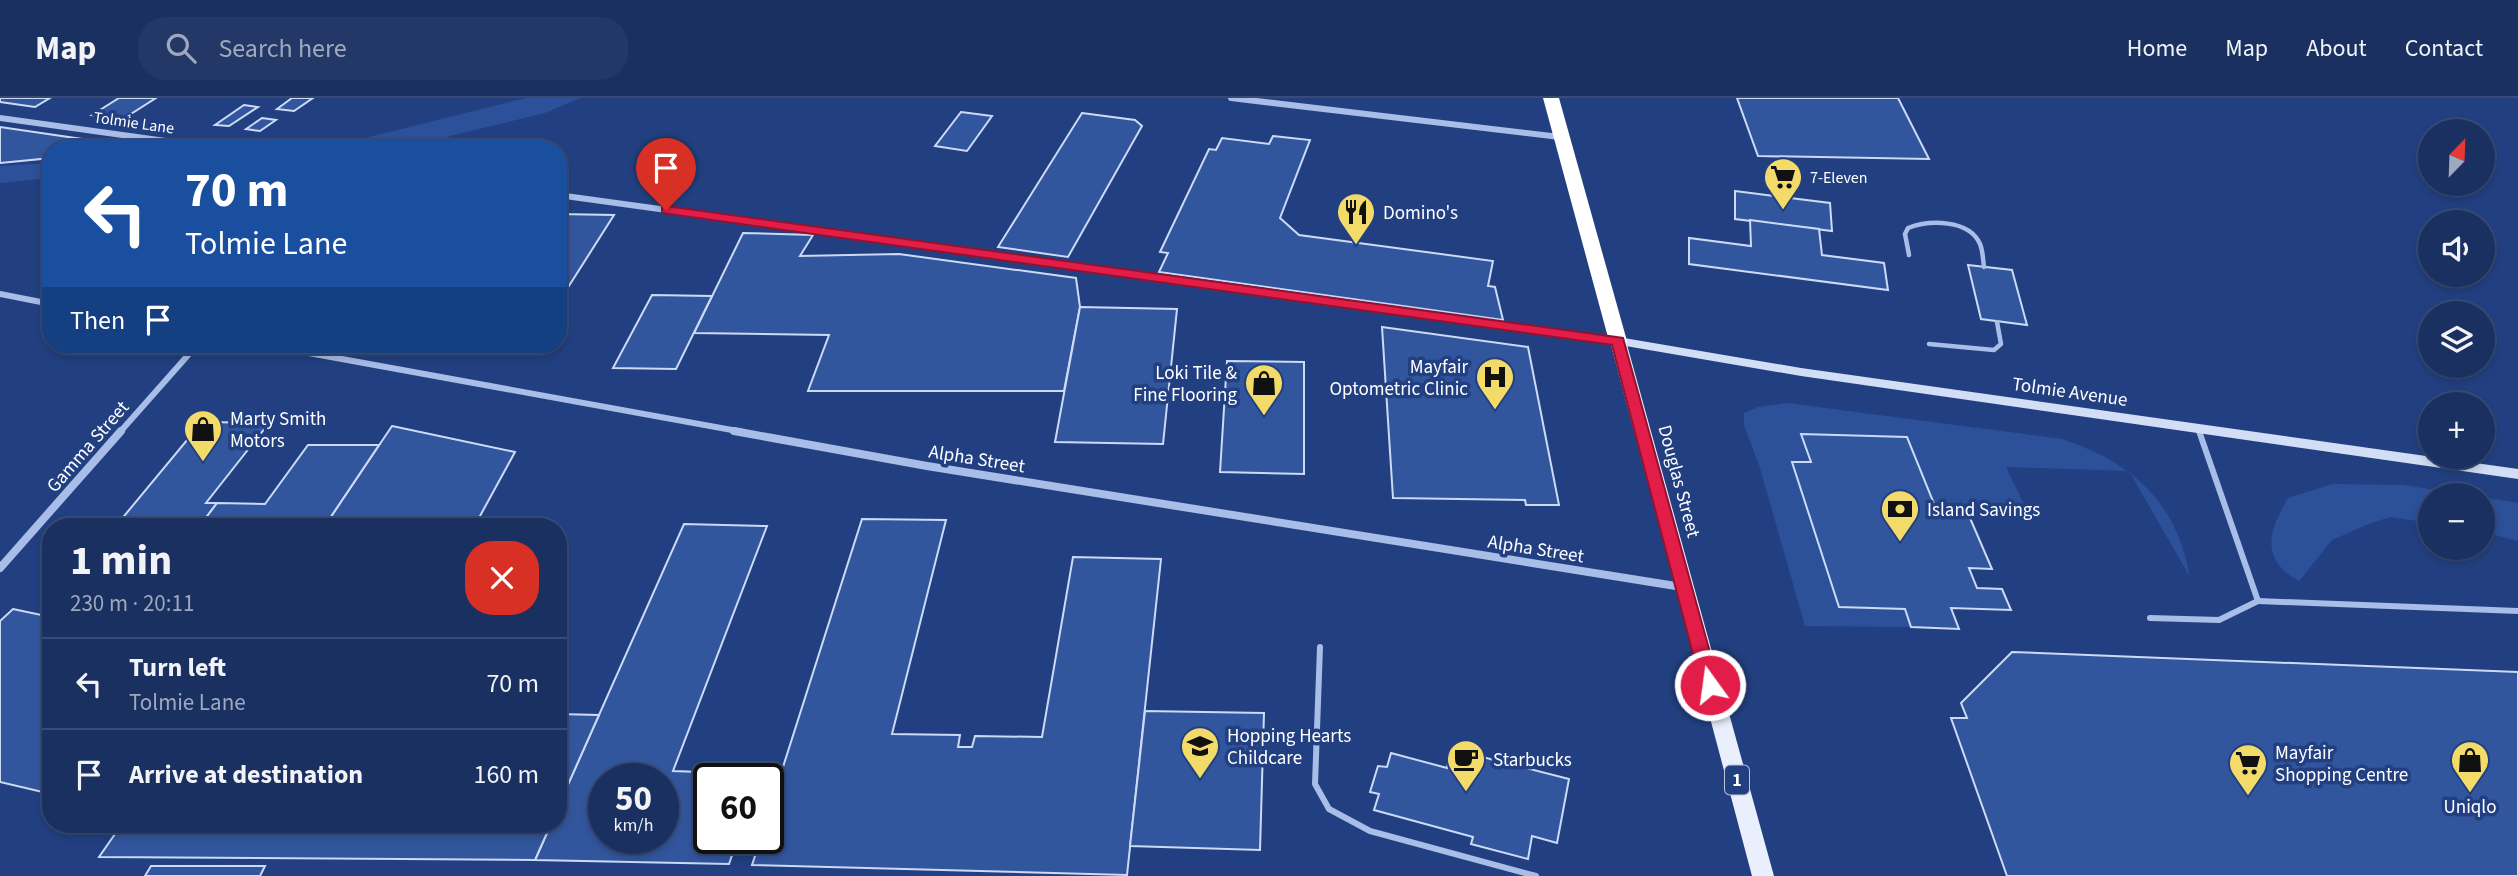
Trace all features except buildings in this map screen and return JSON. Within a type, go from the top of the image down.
[{"type":"highway","name":"Douglas Street","points":[[1551,98],[1618,341]]},
{"type":"main road","name":"Douglas Street","points":[[1618,341],[1763,876]]},
{"type":"street","points":[[1231,98],[1563,138]]},
{"type":"street","name":"Tolmie Lane","points":[[0,118],[158,140]]},
{"type":"street","points":[[567,196],[1618,341]]},
{"type":"street","points":[[0,294],[42,302]]},
{"type":"street","name":"Tolmie Avenue","points":[[1618,341],[1801,372],[2518,474]]},
{"type":"street","name":"Gamma Street","points":[[44,518],[189,354]]},
{"type":"street","name":"Alpha Street","points":[[314,354],[914,464],[1686,588]]},
{"type":"street","name":"Gamma Street","points":[[0,568],[42,520]]},
{"type":"lane","points":[[1909,255],[1905,234],[1908,228],[1927,222],[1940,223],[1973,236],[1979,243],[1984,267]]},
{"type":"lane","points":[[1929,344],[1994,350],[2001,344],[1997,321]]},
{"type":"lane","points":[[2198,428],[2258,601]]},
{"type":"lane","points":[[2150,618],[2220,620],[2258,601],[2518,611]]},
{"type":"lane","points":[[1320,647],[1315,784],[1319,798],[1328,810],[1346,822],[1370,831],[1536,876]]},
{"type":"shaded area","points":[[526,98],[580,98],[545,113],[450,136],[444,140],[357,140]]},
{"type":"shaded area","points":[[42,164],[42,179],[0,183],[0,166]]},
{"type":"shaded area","points":[[1787,403],[2062,439],[2088,449],[2127,471],[2006,467],[2031,519],[1939,516],[1907,437],[1802,434],[1811,462],[1792,462],[1839,607],[1905,609],[1911,627],[1805,626],[1760,468],[1744,425],[1744,413],[1758,407]]},
{"type":"shaded area","points":[[2130,473],[2148,489],[2174,527],[2190,577]]},
{"type":"shaded area","points":[[2332,484],[2418,487],[2418,521],[2390,517],[2332,540],[2299,581],[2278,563],[2271,544],[2276,522],[2288,498]]},
{"type":"shaded area","points":[[2495,499],[2518,503],[2518,541],[2495,535]]},
{"type":"place","name":"7-Eleven","points":[[1783,211]]},
{"type":"place","name":"Domino's","points":[[1356,246]]},
{"type":"place","name":"Mayfair Optometric Clinic","points":[[1495,411]]},
{"type":"place","name":"Loki Tile & Fine Flooring","points":[[1264,417]]},
{"type":"place","name":"Marty Smith Motors","points":[[203,463]]},
{"type":"place","name":"Island Savings","points":[[1900,543]]},
{"type":"place","name":"Hopping Hearts Childcare","points":[[1200,780]]},
{"type":"place","name":"Starbucks","points":[[1466,793]]},
{"type":"place","name":"Uniqlo","points":[[2470,794]]},
{"type":"place","name":"Mayfair Shopping Centre","points":[[2248,797]]},
{"type":"route","points":[[666,210],[1618,341],[1710,685]]}]
